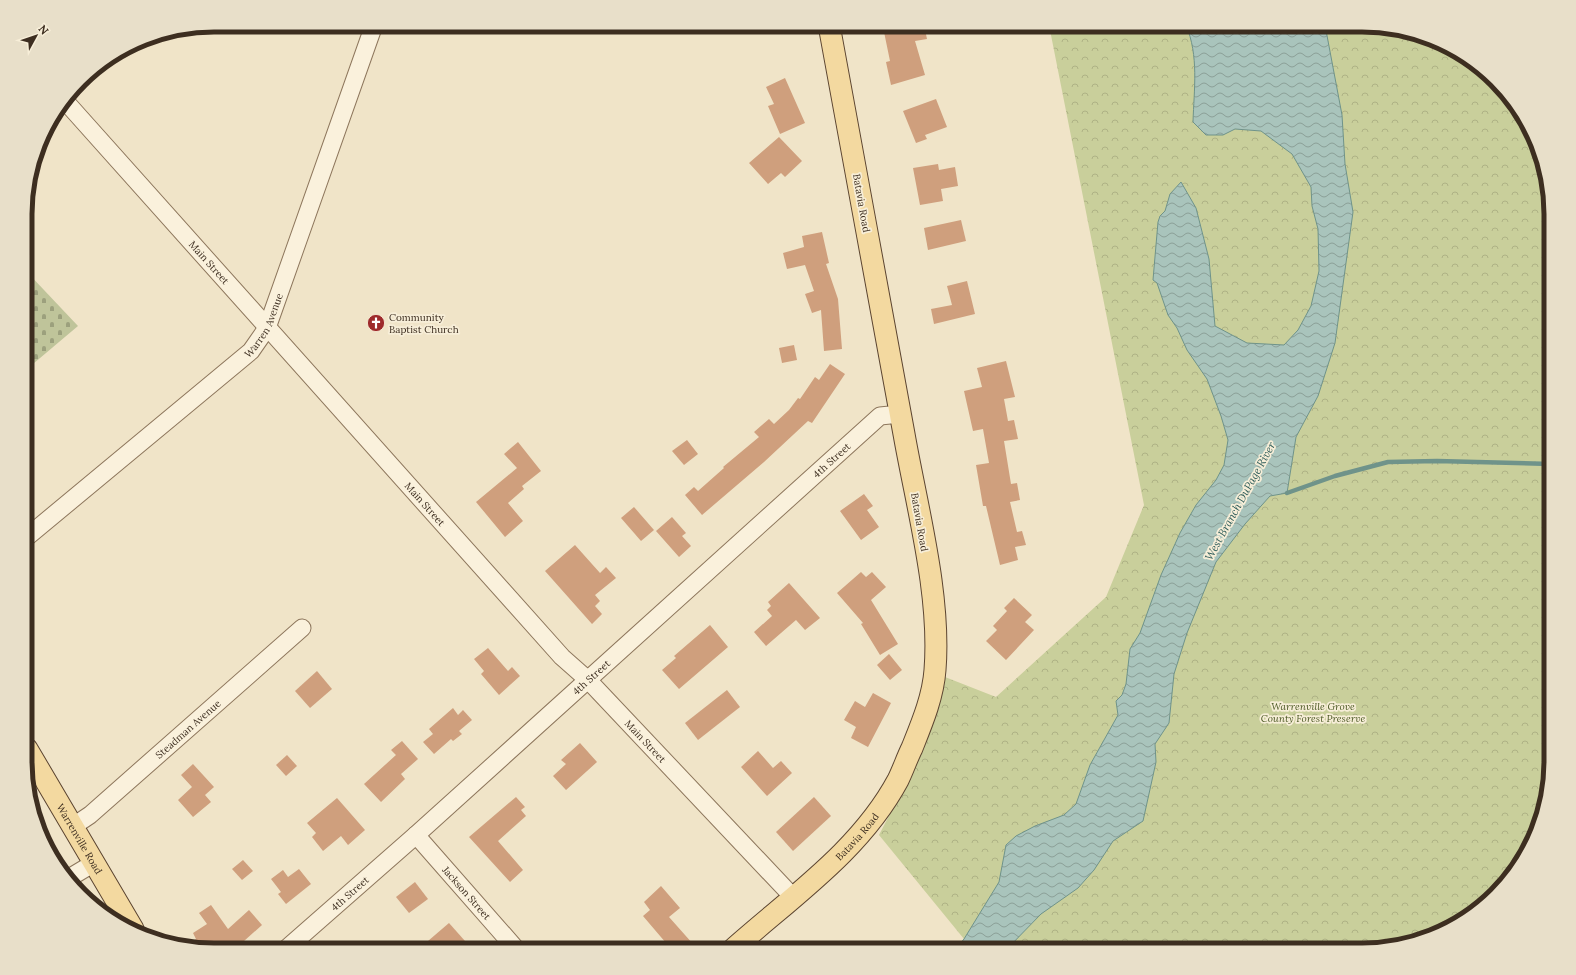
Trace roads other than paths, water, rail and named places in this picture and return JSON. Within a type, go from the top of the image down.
[{"type":"main road","name":"Batavia Road","points":[[740,943],[816,878],[850,844],[873,818],[898,780],[921,726],[931,696],[935,670],[935,634],[931,589],[924,540],[830,32]]},
{"type":"main road","name":"Warrenville Road","points":[[32,758],[129,922]]},
{"type":"street","name":"Warren Avenue","points":[[32,533],[251,351],[267,328],[372,32]]},
{"type":"street","name":"Main Street","points":[[69,105],[562,657],[588,680],[793,897]]},
{"type":"street","name":"4th Street","points":[[294,943],[416,835],[880,416],[900,414]]},
{"type":"street","name":"Steadman Avenue","points":[[72,826],[90,815],[302,628]]},
{"type":"street","name":"Jackson Street","points":[[416,835],[511,943]]},
{"type":"street","points":[[73,876],[94,863]]},
{"type":"water","name":"West Branch DuPage River","points":[[1188,32],[1326,32],[1342,115],[1345,164],[1353,212],[1335,343],[1318,396],[1296,437],[1287,493],[1270,496],[1245,524],[1216,562],[1187,633],[1174,674],[1169,723],[1155,744],[1156,762],[1143,821],[1113,841],[1094,870],[1078,888],[1041,914],[1013,943],[961,943],[999,882],[1006,845],[1016,836],[1035,826],[1064,815],[1076,804],[1090,765],[1118,715],[1116,701],[1122,695],[1126,684],[1130,649],[1140,633],[1161,575],[1180,533],[1196,505],[1216,480],[1224,465],[1228,440],[1207,379],[1187,350],[1177,328],[1168,315],[1157,283],[1153,280],[1158,222],[1160,216],[1165,211],[1170,194],[1181,182],[1196,208],[1209,259],[1215,326],[1247,343],[1284,345],[1298,330],[1311,306],[1319,271],[1318,229],[1312,206],[1311,187],[1292,154],[1261,131],[1235,129],[1223,135],[1206,135],[1193,122],[1195,73],[1193,49]]},
{"type":"waterway","points":[[1287,493],[1335,476],[1388,462],[1437,461],[1544,464]]},
{"type":"place","name":"Community Baptist Church","points":[[376,323]]},
{"type":"park label","name":"Warrenville Grove County Forest Preserve","points":[[1313,712]]}]
